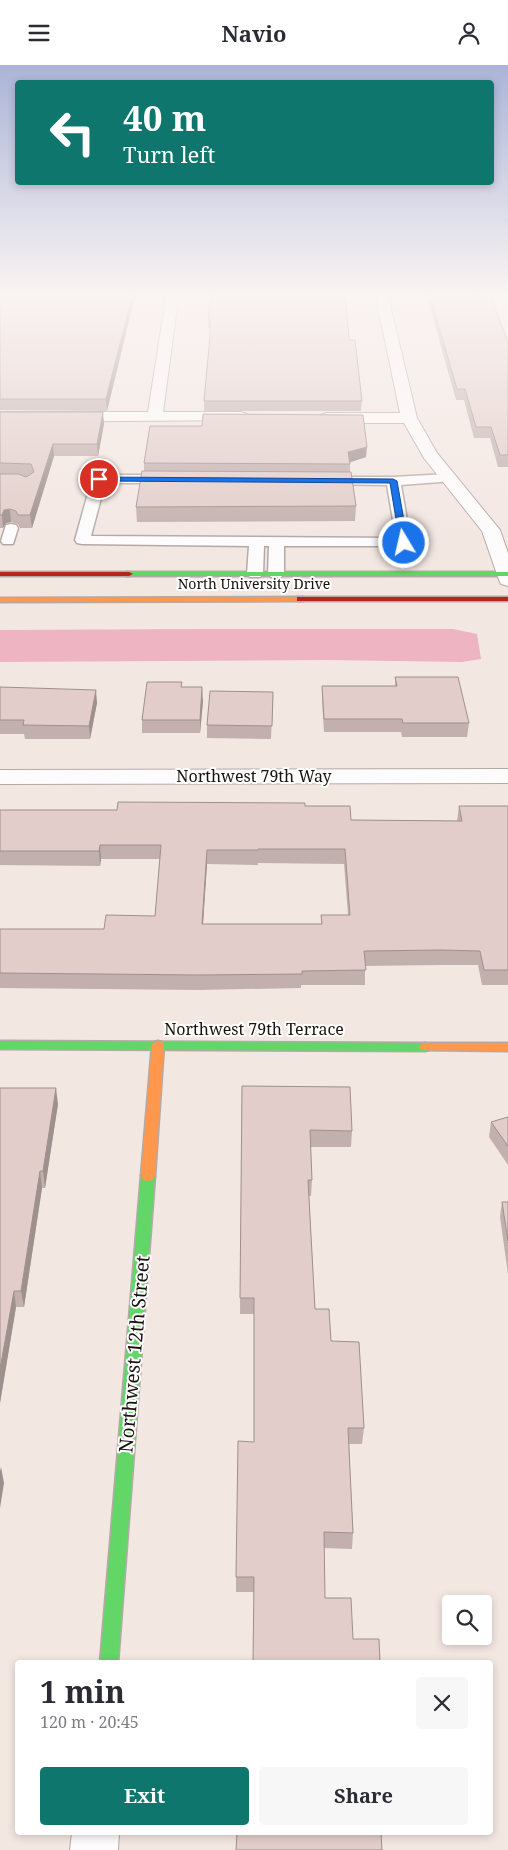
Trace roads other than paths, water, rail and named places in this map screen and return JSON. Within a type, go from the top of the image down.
[{"type":"main road","name":"North University Drive","points":[[0,574],[508,576]]},
{"type":"main road","name":"North University Drive","points":[[0,600],[508,599]]},
{"type":"main road","name":"Northwest 79th Terrace","points":[[0,1045],[508,1047]]},
{"type":"main road","name":"Northwest 12th Street","points":[[109,1660],[158,1045]]},
{"type":"street","points":[[155,417],[161,375]]},
{"type":"street","points":[[400,375],[409,418],[430,455],[491,530],[508,576]]},
{"type":"street","points":[[0,417],[252,417]]},
{"type":"street","points":[[311,417],[409,418]]},
{"type":"street","name":"Northwest 79th Way","points":[[0,777],[508,776]]},
{"type":"street","points":[[94,1850],[96,1835]]},
{"type":"lane","points":[[305,480],[393,481],[448,478]]},
{"type":"lane","points":[[187,479],[99,479],[82,540],[404,543],[393,481]]},
{"type":"lane","points":[[255,574],[257,542]]},
{"type":"lane","points":[[276,574],[278,542]]}]
